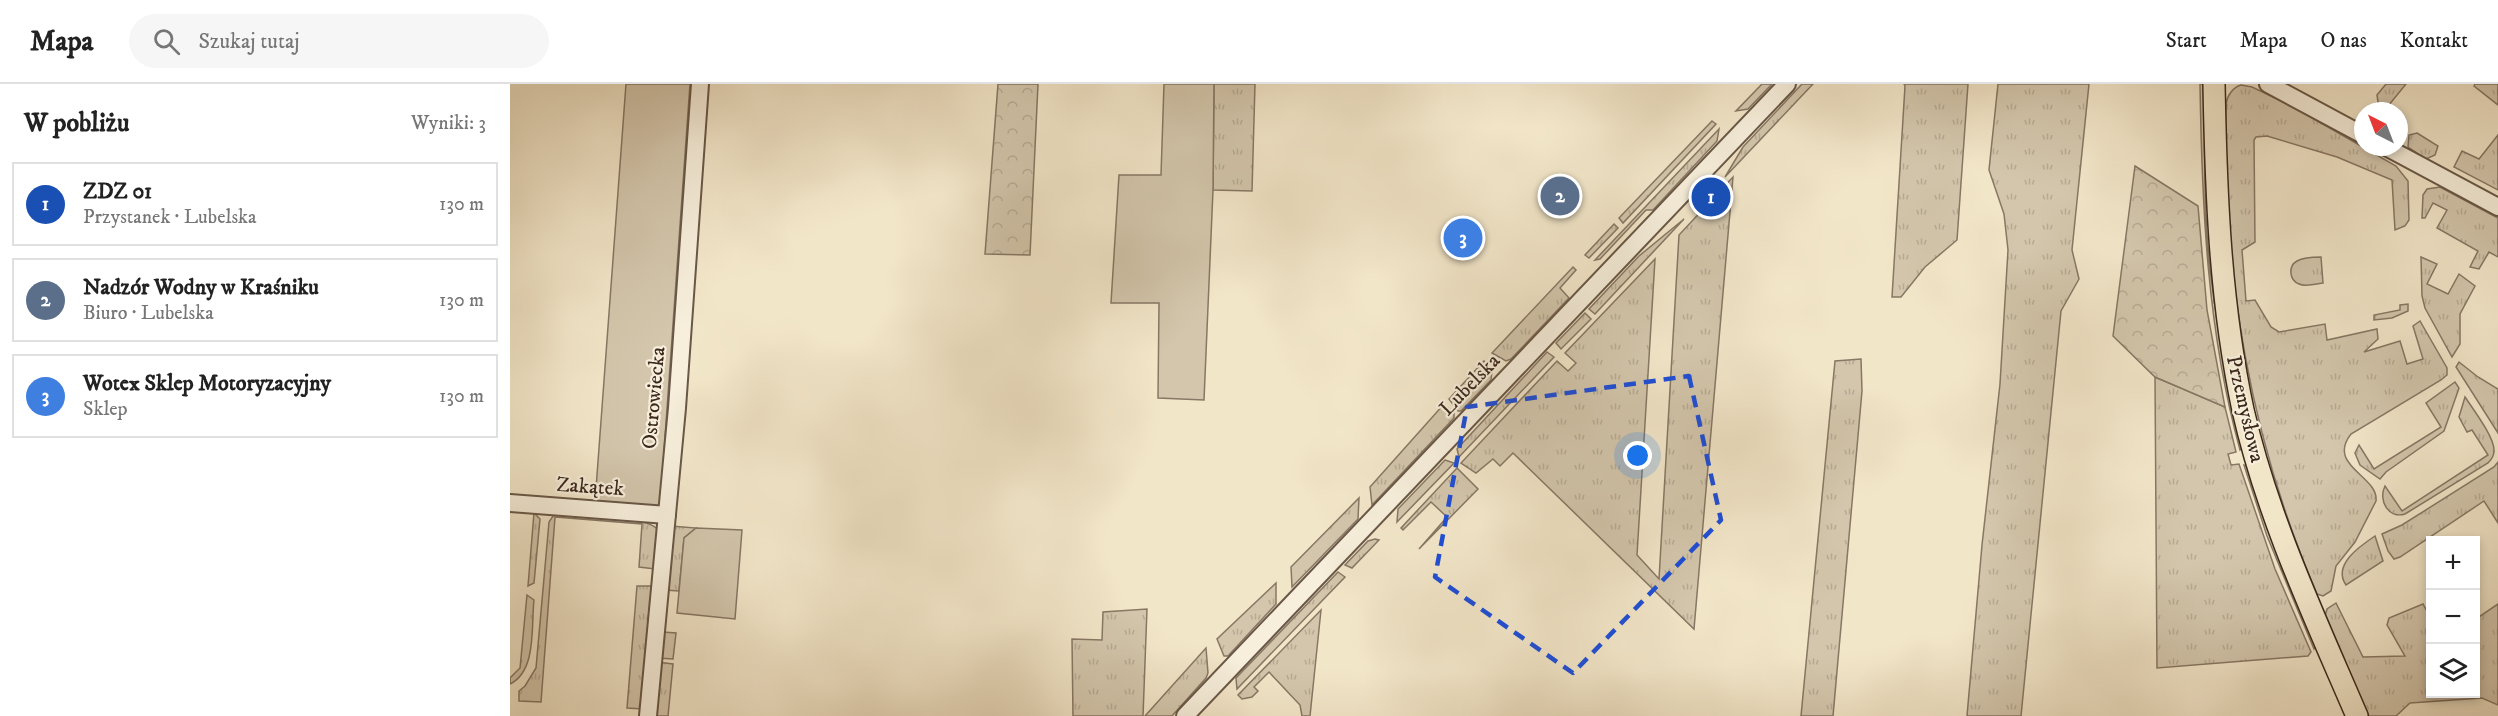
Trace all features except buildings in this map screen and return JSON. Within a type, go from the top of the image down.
[{"type":"main road","name":"Przemysłowa","points":[[2214,84],[2218,245],[2226,313],[2243,411],[2275,520],[2357,716]]},
{"type":"street","name":"Ostrowiecka","points":[[648,716],[677,408],[700,84]]},
{"type":"street","name":"Lubelska","points":[[1185,716],[1787,84]]},
{"type":"street","points":[[2268,84],[2354,130]]},
{"type":"street","points":[[2403,156],[2498,207]]},
{"type":"street","name":"Zakątek","points":[[510,503],[667,515]]},
{"type":"highlighted area","points":[[1689,376],[1721,520],[1573,673],[1435,577],[1467,407]]},
{"type":"green space","points":[[626,84],[690,84],[660,508],[595,502]]},
{"type":"green space","points":[[998,84],[1038,84],[1030,255],[985,254]]},
{"type":"green space","points":[[1164,84],[1214,84],[1213,190],[1204,400],[1158,398],[1159,303],[1111,303],[1119,175],[1161,175]]},
{"type":"green space","points":[[1214,84],[1255,84],[1252,191],[1213,190]]},
{"type":"green space","points":[[1762,84],[1772,84],[1748,109],[1736,111]]},
{"type":"green space","points":[[1802,84],[1813,84],[1725,177],[1743,147]]},
{"type":"green space","points":[[1904,84],[1968,84],[1957,240],[1925,267],[1901,297],[1892,297],[1905,86]]},
{"type":"green space","points":[[1998,84],[2089,84],[2072,250],[2079,279],[2061,311],[2021,716],[1967,716],[1982,545],[2000,384],[2008,250],[2004,214],[1989,170]]},
{"type":"green space","points":[[2200,84],[2204,84],[2208,253],[2224,362],[2242,448],[2240,450],[2220,360],[2213,314],[2208,268],[2202,177]]},
{"type":"green space","points":[[2386,84],[2406,84],[2391,102],[2378,102],[2377,95]]},
{"type":"green space","points":[[2475,84],[2498,84],[2498,105],[2474,86]]},
{"type":"green space","points":[[2241,85],[2252,87],[2288,104],[2354,142],[2354,156],[2379,156],[2396,166],[2408,181],[2409,220],[2405,226],[2395,230],[2392,180],[2337,157],[2267,136],[2256,137],[2254,140],[2255,242],[2242,250],[2246,301],[2255,300],[2271,327],[2279,332],[2325,324],[2327,340],[2377,329],[2378,339],[2364,352],[2400,341],[2407,364],[2423,359],[2413,326],[2420,321],[2447,368],[2447,375],[2441,380],[2351,434],[2345,445],[2345,454],[2349,463],[2370,484],[2375,492],[2376,501],[2355,542],[2336,566],[2331,591],[2323,596],[2317,594],[2293,535],[2258,415],[2245,354],[2229,231],[2226,168],[2226,104],[2235,88]]},
{"type":"green space","points":[[1712,121],[1716,124],[1623,223],[1619,218]]},
{"type":"green space","points":[[1719,129],[1717,141],[1653,210],[1646,210],[1600,259],[1595,260]]},
{"type":"green space","points":[[2417,133],[2438,146],[2435,155],[2426,159],[2408,147],[2409,135]]},
{"type":"green space","points":[[2498,135],[2498,190],[2454,167],[2462,151],[2479,159]]},
{"type":"green space","points":[[2135,166],[2198,206],[2207,310],[2225,407],[2155,377],[2113,336]]},
{"type":"green space","points":[[1733,177],[1694,629],[1513,453],[1500,466],[1493,459],[1476,473],[1461,463],[1557,361],[1568,371],[1576,363],[1565,353],[1655,259],[1637,555],[1659,579],[1679,235]]},
{"type":"green space","points":[[2440,187],[2498,218],[2498,257],[2489,252],[2479,269],[2470,267],[2478,251],[2437,228],[2447,210],[2433,203],[2425,218],[2422,218],[2423,195],[2427,189]]},
{"type":"green space","points":[[1684,219],[1595,314],[1589,309],[1639,256]]},
{"type":"green space","points":[[1614,224],[1618,228],[1589,258],[1585,255]]},
{"type":"green space","points":[[2321,257],[2323,283],[2304,285],[2293,279],[2291,269],[2294,263],[2303,259]]},
{"type":"green space","points":[[2421,257],[2437,264],[2427,284],[2448,294],[2459,274],[2475,286],[2460,314],[2460,344],[2452,357],[2425,308],[2422,296]]},
{"type":"green space","points":[[1573,267],[1576,270],[1560,288],[1569,298],[1511,359],[1506,361],[1492,353]]},
{"type":"green space","points":[[2408,304],[2408,311],[2392,318],[2374,320],[2374,315],[2400,310],[2400,305]]},
{"type":"green space","points":[[1585,313],[1591,319],[1561,349],[1556,343]]},
{"type":"green space","points":[[1547,352],[1554,357],[1459,457],[1457,449]]},
{"type":"green space","points":[[1861,359],[1862,391],[1833,716],[1801,716],[1835,361]]},
{"type":"green space","points":[[1484,361],[1492,371],[1491,380],[1461,411],[1458,411],[1449,399]]},
{"type":"green space","points":[[2459,362],[2498,389],[2498,433],[2456,367]]},
{"type":"green space","points":[[2155,377],[2225,407],[2236,452],[2228,454],[2231,465],[2239,464],[2275,569],[2311,652],[2308,656],[2157,668]]},
{"type":"green space","points":[[2455,382],[2459,388],[2444,431],[2386,472],[2380,479],[2360,465],[2355,453],[2359,445],[2374,469],[2441,427],[2426,403]]},
{"type":"green space","points":[[2465,397],[2491,439],[2494,451],[2491,459],[2405,514],[2399,515],[2389,511],[2383,497],[2385,486],[2402,511],[2488,455],[2472,430],[2467,432],[2459,417]]},
{"type":"green space","points":[[1444,404],[1454,413],[1454,418],[1372,505],[1370,487]]},
{"type":"green space","points":[[1445,460],[1454,463],[1397,522],[1398,509]]},
{"type":"green space","points":[[2498,462],[2498,523],[2484,501],[2432,536],[2426,536],[2426,540],[2394,559],[2388,551],[2382,534],[2402,525],[2494,467]]},
{"type":"green space","points":[[2244,465],[2248,466],[2282,568],[2316,645],[2314,649],[2267,536]]},
{"type":"green space","points":[[1457,468],[1478,489],[1419,549],[1447,517],[1431,502],[1403,530],[1401,528]]},
{"type":"green space","points":[[1359,498],[1358,519],[1292,587],[1291,567]]},
{"type":"green space","points":[[534,513],[540,519],[534,583],[528,586]]},
{"type":"green space","points":[[560,513],[614,516],[654,526],[659,532],[655,569],[639,567],[642,524],[555,517],[541,702],[519,701],[519,691],[525,686],[536,668],[549,522],[553,516]]},
{"type":"green space","points":[[671,526],[696,528],[684,538],[679,591],[665,590]]},
{"type":"green space","points":[[696,528],[742,530],[735,619],[677,613],[684,538]]},
{"type":"green space","points":[[2375,536],[2383,561],[2346,585],[2343,578],[2345,563],[2362,545]]},
{"type":"green space","points":[[1379,540],[1352,568],[1345,565],[1368,541]]},
{"type":"green space","points":[[1338,572],[1345,577],[1237,689],[1236,678]]},
{"type":"green space","points":[[1276,583],[1276,604],[1228,656],[1224,656],[1217,639]]},
{"type":"green space","points":[[637,586],[652,586],[643,709],[627,708]]},
{"type":"green space","points":[[527,595],[534,600],[529,659],[519,678],[510,684],[510,678],[520,668]]},
{"type":"green space","points":[[2336,603],[2363,657],[2405,656],[2387,625],[2389,618],[2423,604],[2426,610],[2426,698],[2480,698],[2480,616],[2498,604],[2498,705],[2482,698],[2410,703],[2396,716],[2369,716],[2325,616],[2327,609]]},
{"type":"green space","points":[[1147,609],[1143,716],[1073,716],[1072,639],[1102,640],[1103,612]]},
{"type":"green space","points":[[1321,610],[1310,716],[1302,716],[1300,705],[1269,672],[1254,687],[1258,691],[1252,697],[1242,699],[1238,695]]},
{"type":"green space","points":[[663,632],[676,633],[673,659],[657,658]]},
{"type":"green space","points":[[1206,648],[1208,673],[1206,678],[1172,716],[1145,716]]},
{"type":"green space","points":[[657,662],[673,664],[668,716],[652,716]]},
{"type":"place","name":"Nadzór Wodny w Kraśniku","points":[[1560,196]]},
{"type":"place","name":"ZDZ 01","points":[[1711,197]]},
{"type":"place","name":"Wotex Sklep Motoryzacyjny","points":[[1463,238]]}]
